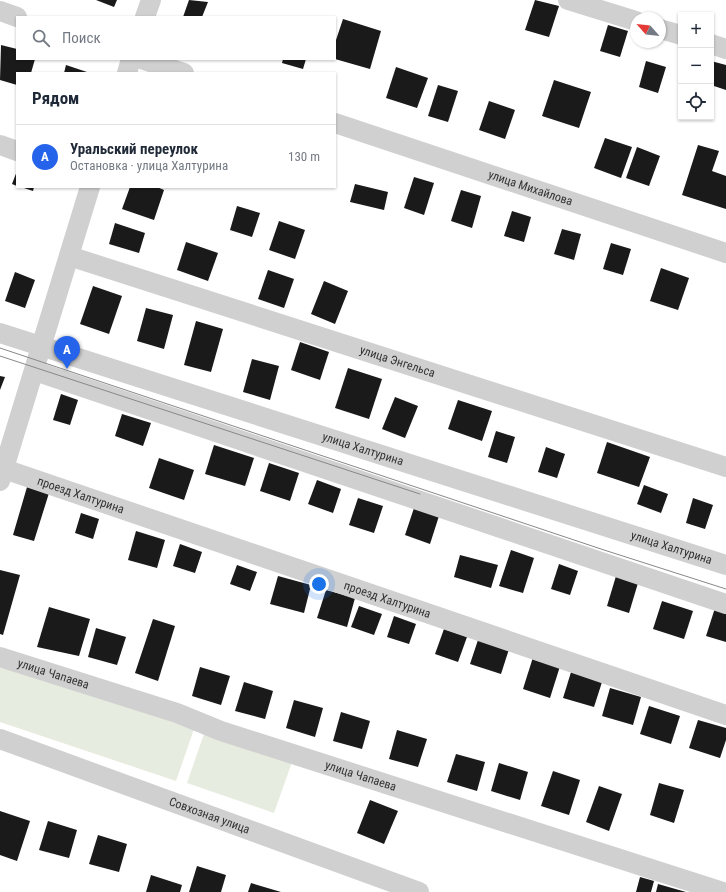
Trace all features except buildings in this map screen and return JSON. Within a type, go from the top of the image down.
[{"type":"street","points":[[145,16],[151,0]]},
{"type":"street","points":[[568,0],[630,19]]},
{"type":"street","points":[[0,11],[16,17]]},
{"type":"street","points":[[666,30],[678,34]]},
{"type":"street","points":[[714,45],[726,49]]},
{"type":"street","points":[[127,72],[131,60]]},
{"type":"street","points":[[144,60],[181,72]]},
{"type":"street","name":"улица Михайлова","points":[[336,123],[726,252]]},
{"type":"street","points":[[0,146],[16,151]]},
{"type":"street","points":[[2,475],[90,188]]},
{"type":"street","name":"улица Энгельса","points":[[69,256],[726,467]]},
{"type":"street","name":"улица Халтурина","points":[[0,333],[726,565]]},
{"type":"street","points":[[35,371],[726,604]]},
{"type":"street","name":"проезд Халтурина","points":[[2,475],[726,715]]},
{"type":"street","name":"улица Чапаева","points":[[0,657],[177,713],[221,731],[723,892]]},
{"type":"street","name":"Совхозная улица","points":[[0,739],[419,892]]},
{"type":"shaded area","points":[[0,664],[194,729],[176,781],[0,722]]},
{"type":"shaded area","points":[[205,731],[292,762],[274,813],[187,783]]},
{"type":"tram line","points":[[0,348],[604,550],[726,589]]},
{"type":"tram line","points":[[0,356],[420,494]]},
{"type":"place","name":"Уральский переулок","points":[[67,369]]}]
